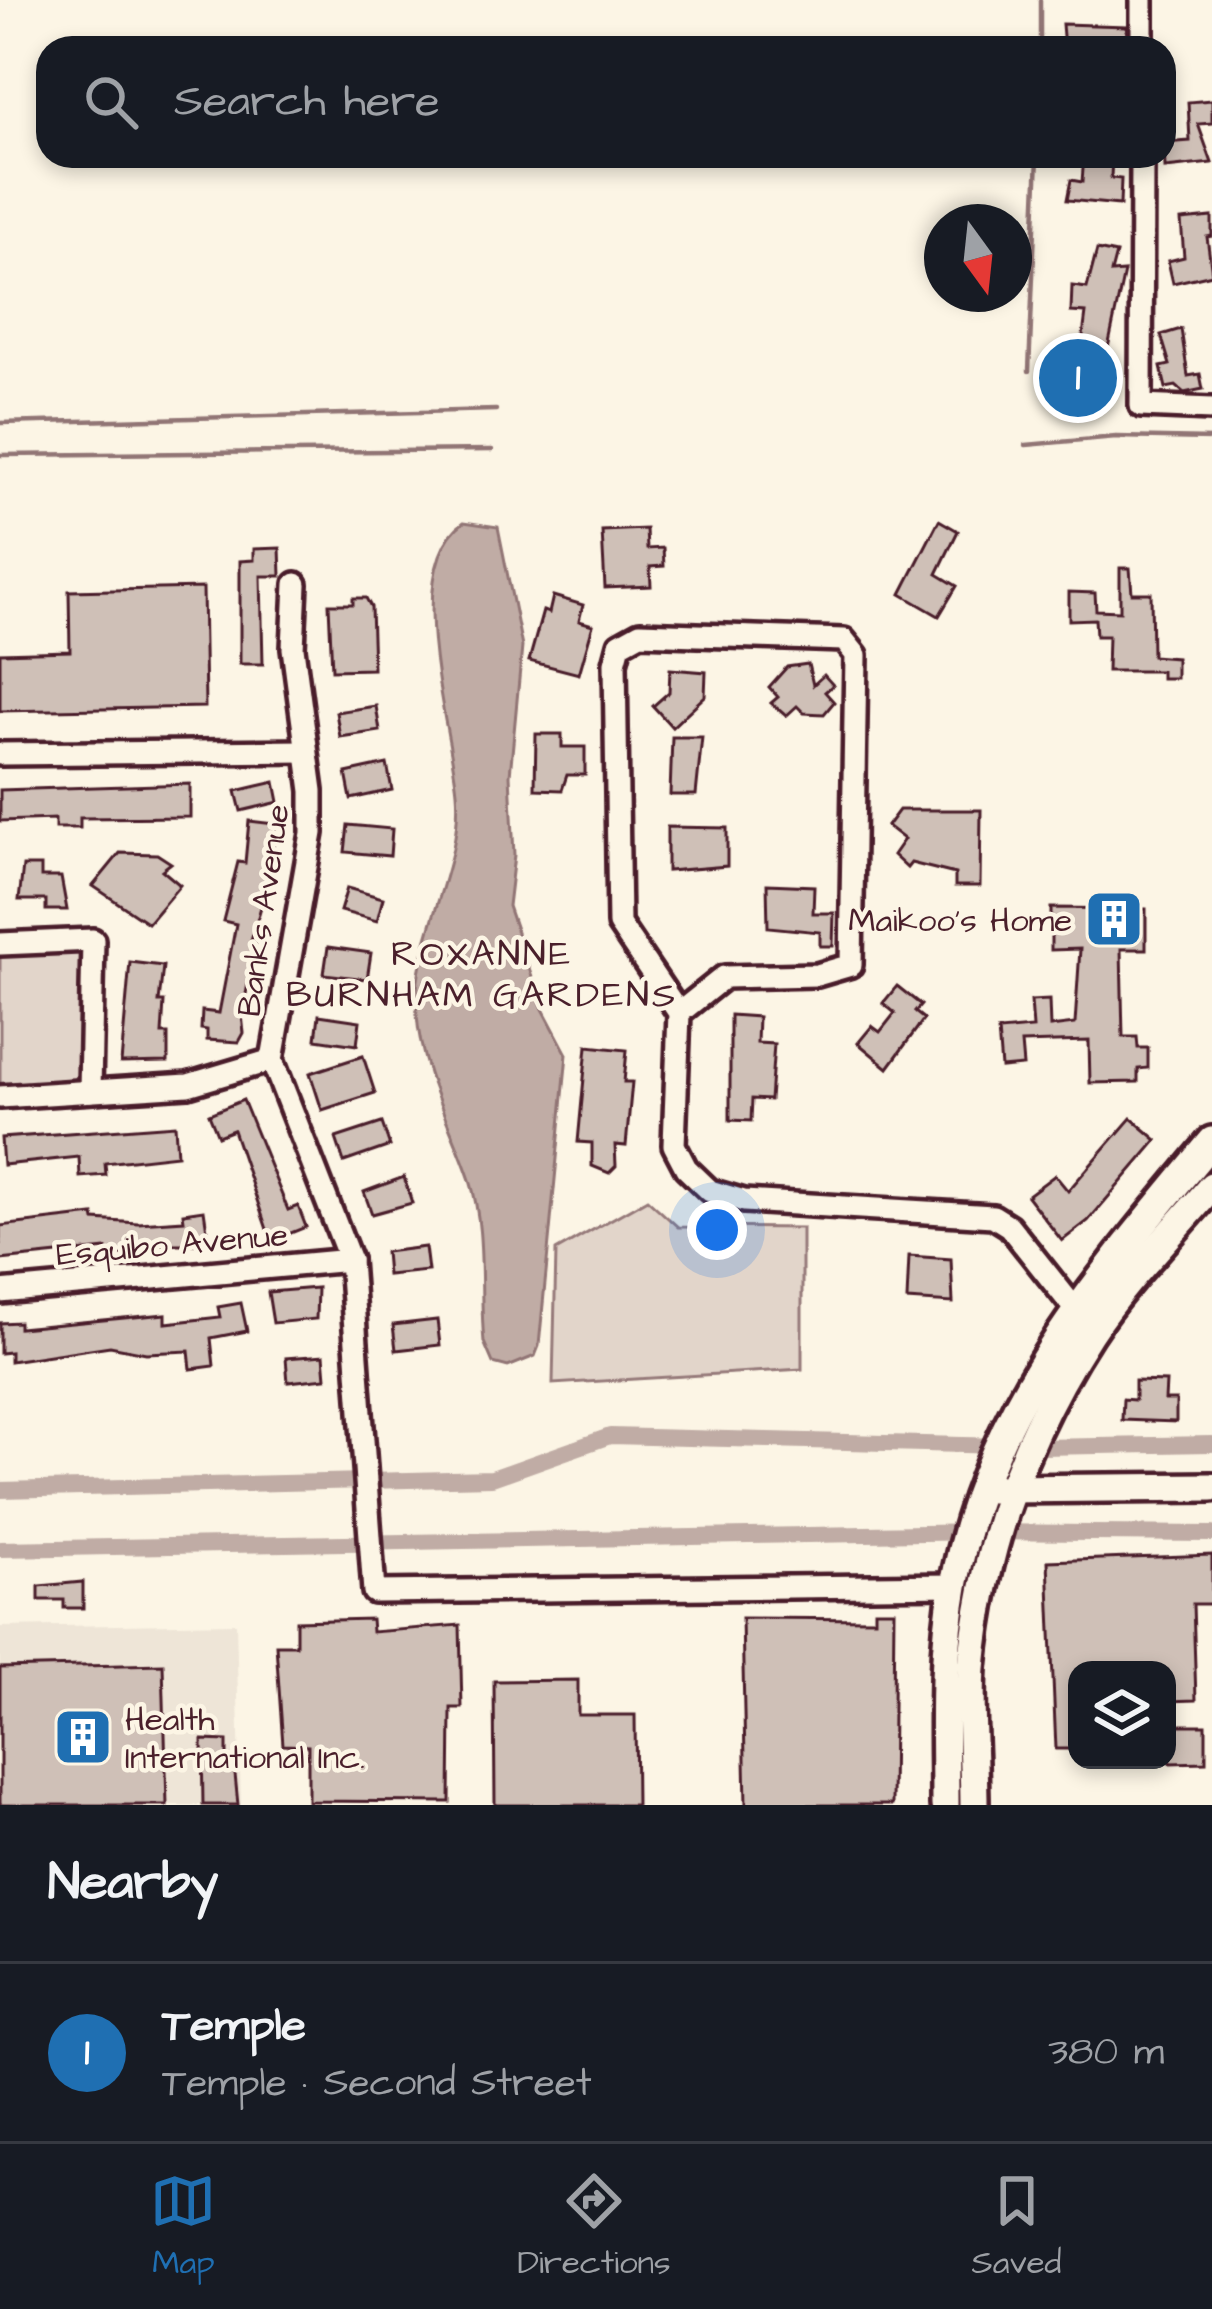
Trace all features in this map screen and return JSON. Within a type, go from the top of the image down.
[{"type":"main road","points":[[945,1805],[945,1664],[954,1585],[980,1488],[1006,1425],[1074,1308],[1212,1141]]},
{"type":"main road","points":[[974,1805],[972,1670],[985,1583],[1009,1490],[1034,1432],[1091,1331],[1212,1186]]},
{"type":"main road","points":[[980,1488],[1212,1487]]},
{"type":"street","points":[[1142,0],[1142,36]]},
{"type":"street","points":[[1142,168],[1141,406],[1212,410]]},
{"type":"street","name":"Banks Avenue","points":[[296,584],[293,648],[312,833],[272,1060],[350,1260],[374,1592],[954,1585]]},
{"type":"street","points":[[680,1013],[724,977],[817,975],[850,965],[856,655],[844,640],[640,633],[620,644],[615,663],[620,924],[680,1013],[674,1145],[686,1168],[710,1191],[744,1201],[993,1216],[1009,1226],[1074,1308]]},
{"type":"street","points":[[0,754],[305,751]]},
{"type":"street","points":[[0,944],[93,940],[90,1091]]},
{"type":"street","points":[[0,1097],[188,1085],[272,1060]]},
{"type":"street","name":"Esquibo Avenue","points":[[0,1292],[350,1260]]},
{"type":"shaded area","points":[[464,522],[498,527],[522,647],[510,775],[514,855],[508,906],[543,1009],[567,1054],[539,1346],[535,1356],[508,1367],[493,1363],[484,1342],[475,1199],[431,1079],[417,1015],[422,959],[457,820],[457,792],[434,650],[435,574],[445,544]]},
{"type":"shaded area","points":[[93,940],[90,1091],[0,1097],[0,944]]},
{"type":"shaded area","points":[[647,1199],[678,1227],[802,1228],[802,1369],[553,1384],[556,1251]]},
{"type":"shaded area","points":[[236,1623],[241,1805],[0,1805],[0,1627]]},
{"type":"building","points":[[1062,24],[1127,26],[1127,36],[1063,36]]},
{"type":"building","points":[[1212,100],[1212,123],[1198,124],[1212,163],[1176,167],[1176,142],[1190,141],[1188,102]]},
{"type":"building","points":[[1083,168],[1111,168],[1111,178],[1121,179],[1120,205],[1067,200],[1071,180],[1082,182]]},
{"type":"building","points":[[1212,217],[1212,236],[1207,237],[1212,274],[1173,283],[1168,261],[1184,257],[1181,220]]},
{"type":"building","points":[[1097,250],[1116,254],[1111,273],[1124,272],[1108,348],[1082,344],[1086,313],[1071,312],[1072,286],[1087,288]]},
{"type":"building","points":[[1181,329],[1188,376],[1200,374],[1203,389],[1184,393],[1176,386],[1166,388],[1161,367],[1170,365],[1161,335]]},
{"type":"building","points":[[939,520],[958,531],[937,574],[957,586],[939,616],[901,594]]},
{"type":"building","points":[[646,529],[647,549],[663,548],[664,566],[650,567],[651,586],[605,588],[602,531]]},
{"type":"building","points":[[280,548],[281,576],[261,576],[263,664],[240,664],[240,561],[254,560],[254,549]]},
{"type":"building","points":[[1120,568],[1130,568],[1132,593],[1151,593],[1152,656],[1176,658],[1176,678],[1161,678],[1161,671],[1107,671],[1108,636],[1096,636],[1095,619],[1069,620],[1069,592],[1095,593],[1096,610],[1120,611]]},
{"type":"building","points":[[203,588],[205,707],[0,711],[0,653],[70,651],[69,591]]},
{"type":"building","points":[[553,596],[583,605],[579,621],[593,625],[579,674],[529,661],[543,611],[549,613]]},
{"type":"building","points":[[353,598],[366,598],[371,607],[373,669],[332,670],[329,604],[353,604]]},
{"type":"building","points":[[808,664],[813,685],[824,675],[833,685],[825,692],[834,702],[824,714],[804,713],[797,706],[786,716],[771,703],[778,697],[769,687],[787,667]]},
{"type":"building","points":[[670,669],[706,672],[705,696],[672,727],[653,706],[669,692]]},
{"type":"building","points":[[376,706],[380,731],[340,737],[336,712]]},
{"type":"building","points":[[536,734],[562,734],[562,747],[585,747],[585,775],[567,775],[562,790],[535,789]]},
{"type":"building","points":[[672,737],[702,737],[696,795],[670,795]]},
{"type":"building","points":[[387,764],[392,790],[351,799],[346,773]]},
{"type":"building","points":[[275,782],[279,802],[241,811],[236,791]]},
{"type":"building","points":[[190,784],[190,817],[80,818],[80,828],[55,828],[55,819],[0,821],[0,790]]},
{"type":"building","points":[[899,810],[981,810],[980,886],[955,886],[955,874],[911,863],[907,868],[893,855],[904,839],[887,826]]},
{"type":"building","points":[[249,821],[275,824],[272,869],[251,941],[256,942],[242,1015],[244,1033],[239,1042],[207,1040],[207,1030],[201,1029],[202,1011],[219,1013],[236,924],[223,921],[238,862],[245,863]]},
{"type":"building","points":[[348,825],[392,829],[390,856],[345,852]]},
{"type":"building","points":[[667,827],[727,828],[727,866],[667,871]]},
{"type":"building","points":[[120,853],[157,854],[171,863],[162,870],[180,885],[148,923],[93,886]]},
{"type":"building","points":[[23,866],[41,866],[41,877],[61,877],[67,910],[46,910],[46,900],[19,900]]},
{"type":"building","points":[[767,884],[814,886],[813,913],[834,913],[833,946],[820,946],[820,932],[768,927]]},
{"type":"building","points":[[347,888],[383,898],[377,921],[340,911]]},
{"type":"building","points":[[1051,908],[1146,909],[1146,949],[1121,949],[1123,1037],[1137,1037],[1138,1048],[1148,1048],[1148,1068],[1138,1069],[1138,1082],[1090,1083],[1089,1041],[1021,1043],[1023,1066],[1001,1068],[998,1031],[1033,1028],[1031,1001],[1049,1000],[1050,1027],[1075,1024],[1080,949],[1051,950]]},
{"type":"building","points":[[328,947],[371,953],[367,979],[324,974]]},
{"type":"building","points":[[130,962],[163,966],[159,1002],[164,1002],[162,1034],[168,1034],[168,1062],[121,1063]]},
{"type":"building","points":[[897,986],[921,1005],[915,1012],[924,1019],[888,1068],[858,1043],[872,1026],[880,1032],[895,1013],[883,1003]]},
{"type":"building","points":[[319,1015],[360,1021],[357,1045],[316,1039]]},
{"type":"building","points":[[730,1015],[758,1017],[757,1043],[774,1044],[770,1100],[752,1099],[751,1121],[730,1120]]},
{"type":"building","points":[[587,1046],[627,1050],[624,1082],[632,1082],[626,1146],[615,1145],[616,1166],[609,1173],[592,1166],[592,1143],[578,1142]]},
{"type":"building","points":[[363,1056],[375,1093],[322,1110],[310,1073]]},
{"type":"building","points":[[243,1100],[288,1210],[298,1206],[306,1227],[271,1241],[233,1130],[218,1136],[209,1114]]},
{"type":"building","points":[[1131,1118],[1157,1140],[1088,1221],[1062,1241],[1027,1196],[1055,1175],[1068,1191]]},
{"type":"building","points":[[382,1123],[390,1146],[344,1162],[336,1138]]},
{"type":"building","points":[[175,1125],[177,1155],[105,1163],[106,1175],[80,1177],[79,1157],[3,1165],[1,1138]]},
{"type":"building","points":[[404,1177],[412,1203],[372,1214],[364,1192]]},
{"type":"building","points":[[204,1210],[209,1244],[139,1244],[139,1255],[107,1255],[107,1249],[0,1260],[0,1226],[94,1215],[95,1220],[138,1223],[184,1220],[183,1213]]},
{"type":"building","points":[[425,1247],[428,1271],[387,1275],[385,1252]]},
{"type":"building","points":[[909,1256],[951,1259],[953,1303],[907,1300]]},
{"type":"building","points":[[317,1288],[316,1319],[273,1323],[268,1292]]},
{"type":"building","points":[[241,1303],[247,1331],[211,1338],[214,1366],[191,1369],[189,1351],[146,1353],[110,1346],[10,1361],[10,1352],[0,1353],[0,1323],[19,1322],[19,1328],[166,1314],[166,1323],[220,1317],[218,1307]]},
{"type":"building","points":[[437,1320],[440,1345],[396,1350],[393,1325]]},
{"type":"building","points":[[324,1355],[326,1378],[288,1382],[286,1358]]},
{"type":"building","points":[[1135,1381],[1166,1382],[1165,1400],[1176,1400],[1176,1422],[1122,1420],[1123,1399],[1135,1400]]},
{"type":"building","points":[[1212,1555],[1212,1604],[1193,1604],[1196,1700],[1176,1701],[1176,1661],[1068,1661],[1068,1749],[1056,1749],[1048,1561]]},
{"type":"building","points":[[83,1582],[83,1608],[64,1608],[64,1600],[39,1600],[39,1586]]},
{"type":"building","points":[[875,1610],[894,1610],[892,1805],[746,1805],[742,1618],[875,1619]]},
{"type":"building","points":[[371,1619],[372,1632],[460,1625],[462,1708],[451,1708],[450,1802],[308,1801],[308,1746],[283,1745],[276,1645],[296,1645],[296,1621]]},
{"type":"building","name":"Health International Inc.","points":[[163,1664],[167,1805],[0,1805],[0,1668]]},
{"type":"building","points":[[578,1680],[578,1715],[635,1715],[636,1805],[495,1805],[494,1681]]},
{"type":"building","points":[[1176,1725],[1206,1725],[1206,1762],[1176,1763]]},
{"type":"building","points":[[202,1740],[227,1741],[227,1765],[234,1764],[238,1805],[203,1805]]},
{"type":"waterway","points":[[1040,0],[1040,36]]},
{"type":"waterway","points":[[1029,371],[1037,168]]},
{"type":"waterway","points":[[0,423],[496,410]]},
{"type":"waterway","points":[[1026,445],[1116,437],[1212,439]]},
{"type":"waterway","points":[[0,455],[492,450]]},
{"type":"waterway","points":[[0,1490],[492,1478],[610,1436],[1040,1447],[1212,1444]]},
{"type":"waterway","points":[[0,1549],[982,1532],[1212,1534]]},
{"type":"place","name":"Temple","points":[[1078,378]]},
{"type":"place","name":"Maikoo's Home","points":[[1114,919]]},
{"type":"place","name":"Health International Inc.","points":[[83,1737]]},
{"type":"district","name":"ROXANNE BURNHAM GARDENS","points":[[482,972]]}]
